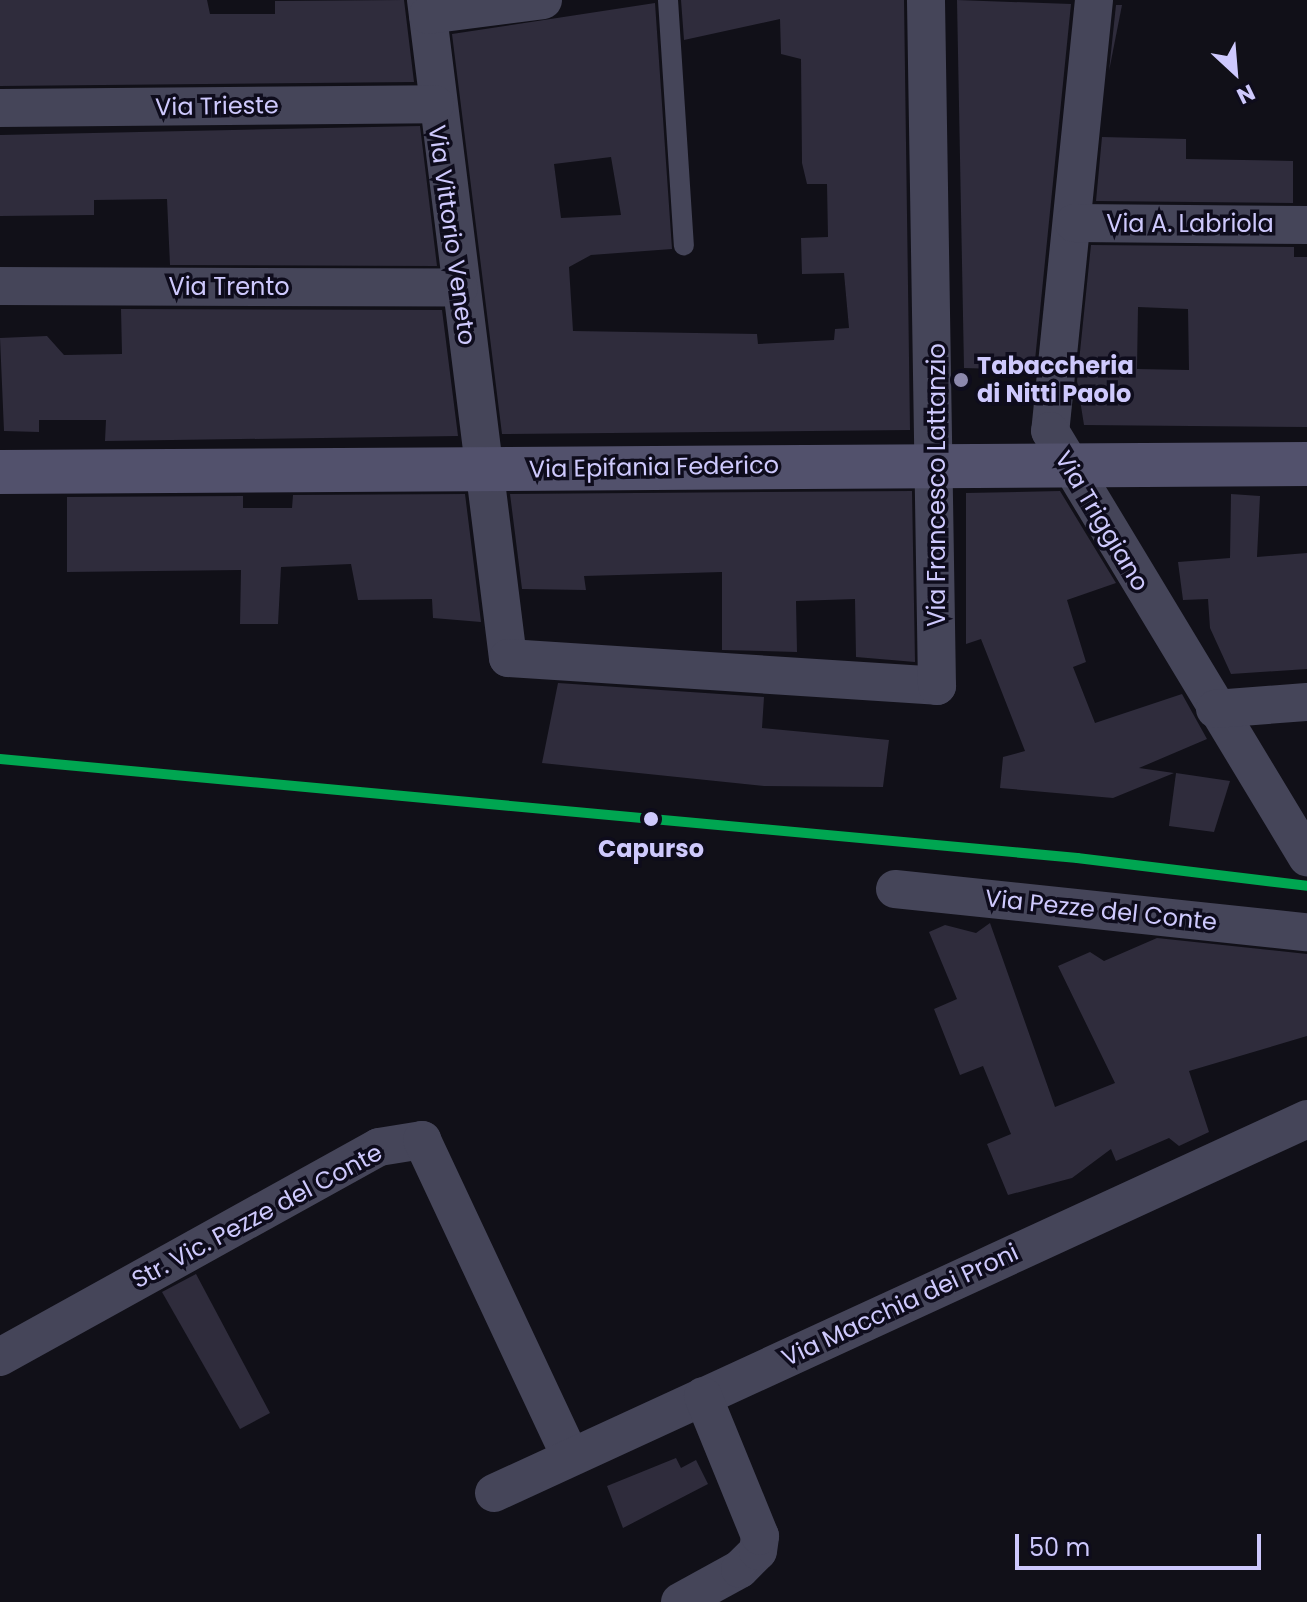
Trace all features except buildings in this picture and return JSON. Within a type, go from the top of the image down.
[{"type":"main road","name":"Via Epifania Federico","points":[[0,472],[484,470],[1065,461],[1307,464]]},
{"type":"street","points":[[427,8],[543,0]]},
{"type":"street","name":"Via Francesco Lattanzio","points":[[484,470],[508,658],[937,686],[939,463],[926,0]]},
{"type":"street","name":"Via Triggiano","points":[[1094,0],[1074,223],[1050,431],[1065,461],[1307,857]]},
{"type":"street","name":"Via Vittorio Veneto","points":[[427,8],[435,104],[484,470]]},
{"type":"street","name":"Via Trieste","points":[[0,108],[435,104]]},
{"type":"street","name":"Via A. Labriola","points":[[1074,223],[1307,225]]},
{"type":"street","name":"Via Trento","points":[[0,286],[459,288]]},
{"type":"street","points":[[1215,709],[1307,702]]},
{"type":"street","name":"Via Pezze del Conte","points":[[895,889],[1307,932]]},
{"type":"street","name":"Via Macchia dei Proni","points":[[494,1493],[1307,1119]]},
{"type":"street","name":"Str. Vic. Pezze del Conte","points":[[0,1357],[379,1147],[422,1140],[570,1456]]},
{"type":"street","points":[[680,1602],[740,1569],[758,1551],[760,1536],[703,1396]]},
{"type":"lane","points":[[668,0],[684,245]]},
{"type":"transit line","points":[[0,759],[1077,858],[1307,886]]},
{"type":"place","name":"Tabaccheria di Nitti Paolo","points":[[961,380]]},
{"type":"place","name":"Capurso","points":[[651,819]]}]
